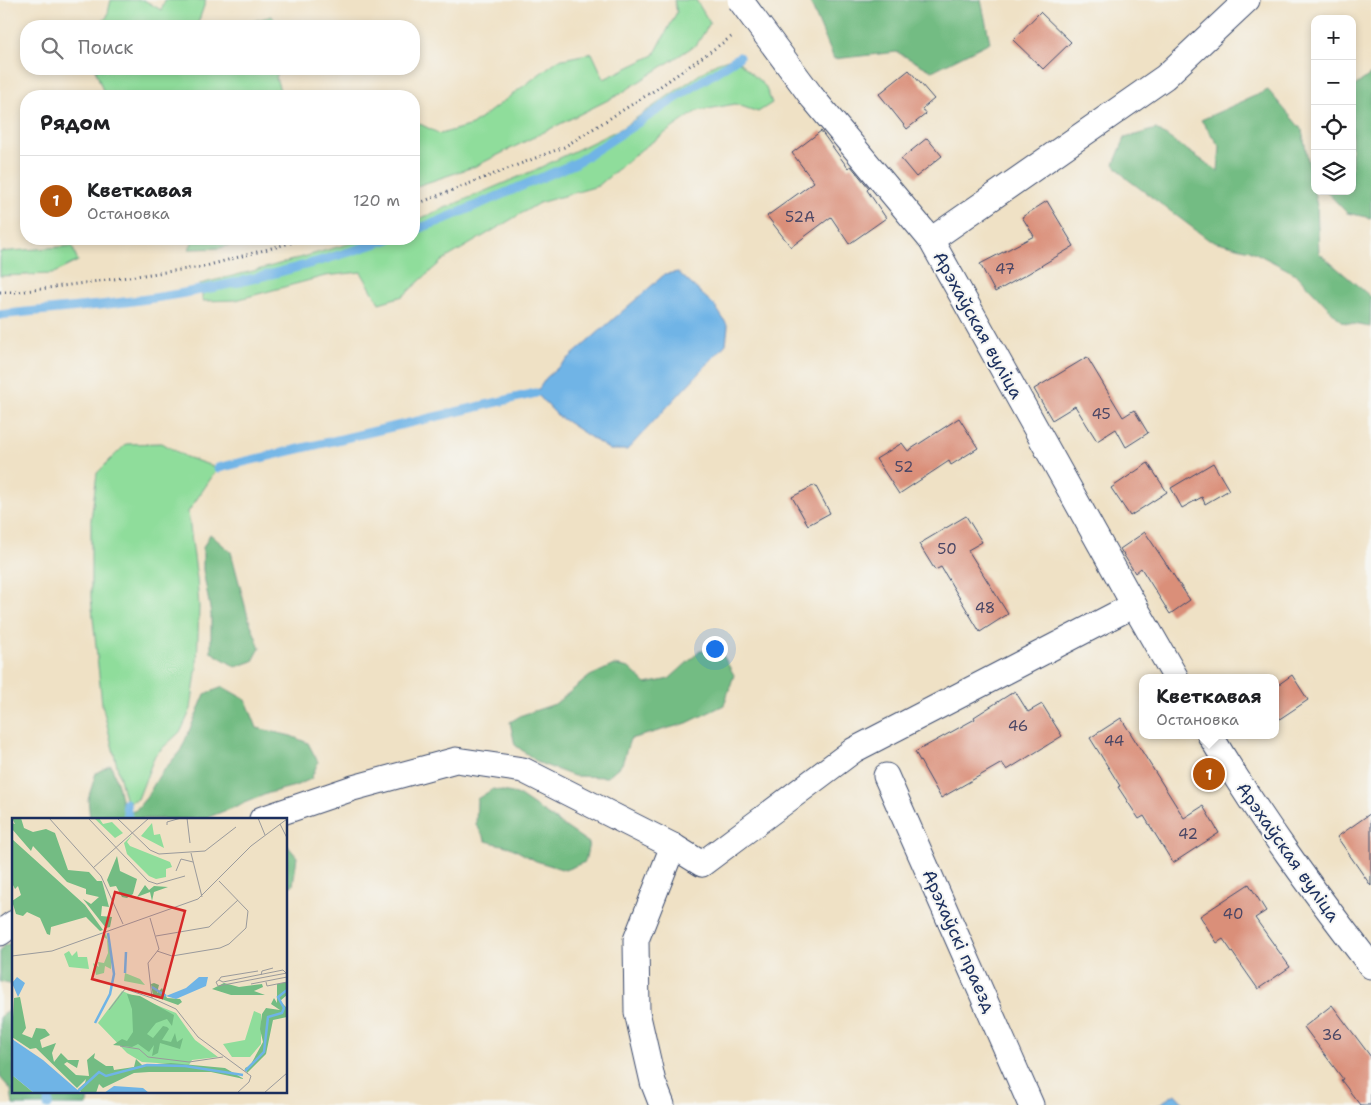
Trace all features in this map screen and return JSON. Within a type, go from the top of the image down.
[{"type":"street","name":"Арэхаўская вуліца","points":[[740,0],[812,97],[931,240],[1174,674]]},
{"type":"street","points":[[931,240],[1164,77],[1247,0]]},
{"type":"street","points":[[265,818],[353,788],[456,760],[523,770],[673,846],[702,864],[854,750],[1134,606]]},
{"type":"street","name":"Арэхаўская вуліца","points":[[1213,739],[1262,817],[1371,966]]},
{"type":"street","name":"Арэхаўскі праезд","points":[[886,776],[1031,1105]]},
{"type":"street","points":[[662,1105],[653,1082],[637,1012],[636,940],[673,846]]},
{"type":"street","points":[[0,933],[12,924]]},
{"type":"path","points":[[420,203],[564,147],[655,90],[740,30]]},
{"type":"path","points":[[0,292],[18,292],[202,267],[283,245]]},
{"type":"green space","points":[[111,0],[144,0],[161,10],[165,0],[206,0],[199,20],[104,20],[107,17]]},
{"type":"green space","points":[[674,0],[696,0],[710,23],[697,44],[620,94],[476,166],[420,185],[420,124],[440,134],[472,125],[558,60],[592,53],[604,79],[654,55],[677,12]]},
{"type":"green space","points":[[812,0],[981,0],[990,42],[932,71],[897,52],[834,59],[810,2]]},
{"type":"green space","points":[[272,16],[274,20],[258,20]]},
{"type":"green space","points":[[734,57],[765,86],[772,103],[758,112],[735,104],[697,111],[642,149],[598,186],[539,203],[443,260],[403,296],[379,303],[361,272],[325,276],[236,300],[203,301],[200,284],[265,268],[344,245],[420,245],[420,218],[535,170],[622,128],[716,63]]},
{"type":"green space","points":[[1371,74],[1371,218],[1347,213],[1330,195],[1356,195],[1356,85]]},
{"type":"green space","points":[[97,75],[277,75],[276,78],[280,90],[103,90]]},
{"type":"green space","points":[[1268,90],[1302,130],[1311,176],[1311,195],[1315,195],[1317,206],[1319,253],[1371,297],[1370,327],[1342,322],[1296,274],[1250,250],[1209,240],[1126,178],[1114,164],[1125,138],[1156,129],[1218,171],[1220,147],[1201,120]]},
{"type":"green space","points":[[191,245],[230,245],[220,248],[189,249]]},
{"type":"green space","points":[[72,246],[78,261],[52,274],[0,276],[0,252]]},
{"type":"green space","points":[[162,443],[186,457],[218,468],[188,512],[199,607],[197,665],[191,709],[181,731],[155,755],[138,799],[126,803],[102,704],[91,598],[91,520],[97,473],[126,444]]},
{"type":"green space","points":[[210,534],[231,552],[248,617],[260,648],[253,661],[236,667],[211,652],[211,614],[203,570],[203,548]]},
{"type":"green space","points":[[700,651],[721,652],[734,675],[724,705],[687,723],[630,739],[622,764],[607,777],[574,776],[539,763],[515,745],[510,722],[522,715],[555,704],[590,676],[614,665],[629,668],[646,684],[669,679]]},
{"type":"green space","points":[[223,687],[246,700],[257,728],[291,736],[308,743],[318,762],[311,779],[295,786],[269,793],[206,818],[90,818],[88,799],[96,773],[111,765],[123,809],[135,811],[146,798],[159,776],[181,750],[205,694]]},
{"type":"green space","points":[[493,789],[517,794],[589,843],[585,862],[565,870],[536,861],[510,847],[486,841],[476,824],[477,799]]},
{"type":"green space","points":[[288,846],[297,857],[293,885],[288,886]]},
{"type":"green space","points":[[12,943],[12,985],[0,982],[0,951],[4,945]]},
{"type":"green space","points":[[12,1009],[12,1092],[88,1092],[87,1105],[13,1105],[11,1090],[0,1077],[0,1018],[4,1013]]},
{"type":"water","points":[[678,272],[715,306],[728,326],[726,344],[627,450],[610,450],[558,416],[536,393],[546,378],[665,274]]},
{"type":"water","points":[[1175,1094],[1185,1105],[1158,1105]]},
{"type":"building","points":[[1040,12],[1071,42],[1043,69],[1013,40]]},
{"type":"building","points":[[909,70],[934,99],[922,109],[926,114],[907,129],[879,94]]},
{"type":"building","points":[[821,131],[848,168],[851,166],[869,188],[867,190],[886,218],[849,244],[831,217],[791,247],[767,216],[814,182],[792,153]]},
{"type":"building","points":[[927,138],[942,156],[916,177],[901,159]]},
{"type":"building","points":[[1047,201],[1074,246],[995,292],[980,264],[1034,236],[1022,217]]},
{"type":"building","points":[[1087,357],[1123,417],[1134,410],[1148,433],[1126,447],[1116,429],[1097,441],[1075,406],[1052,420],[1034,389]]},
{"type":"building","points":[[959,418],[978,448],[951,465],[949,461],[899,494],[876,459],[902,443],[908,451]]},
{"type":"building","points":[[1148,463],[1167,492],[1130,516],[1111,488]]},
{"type":"building","points":[[1213,463],[1229,490],[1205,504],[1202,497],[1182,508],[1171,488]]},
{"type":"building","points":[[815,485],[830,513],[808,525],[792,497]]},
{"type":"building","points":[[966,516],[982,542],[968,550],[1008,614],[980,632],[941,567],[935,570],[919,544]]},
{"type":"building","points":[[1145,532],[1190,600],[1170,614],[1141,568],[1135,573],[1120,549]]},
{"type":"building","points":[[1292,675],[1308,700],[1279,719],[1279,684]]},
{"type":"building","points":[[1015,691],[1028,712],[1042,704],[1062,736],[1007,770],[1002,763],[941,798],[915,752],[975,719],[974,717]]},
{"type":"building","points":[[1121,718],[1184,818],[1203,806],[1219,833],[1173,863],[1144,816],[1139,819],[1090,738]]},
{"type":"building","points":[[1371,813],[1371,886],[1337,837]]},
{"type":"building","points":[[1249,884],[1266,911],[1255,918],[1290,967],[1258,989],[1223,939],[1217,943],[1200,916]]},
{"type":"building","points":[[1332,1005],[1371,1057],[1371,1105],[1360,1105],[1304,1027]]},
{"type":"waterway","points":[[420,228],[576,163],[739,57]]},
{"type":"waterway","points":[[0,315],[135,301],[184,293],[302,266],[371,245]]},
{"type":"waterway","points":[[218,468],[536,393]]},
{"type":"waterway","points":[[126,803],[128,818]]},
{"type":"waterway","points":[[48,1105],[49,1092]]},
{"type":"place","name":"Кветкавая","points":[[1209,774]]}]
